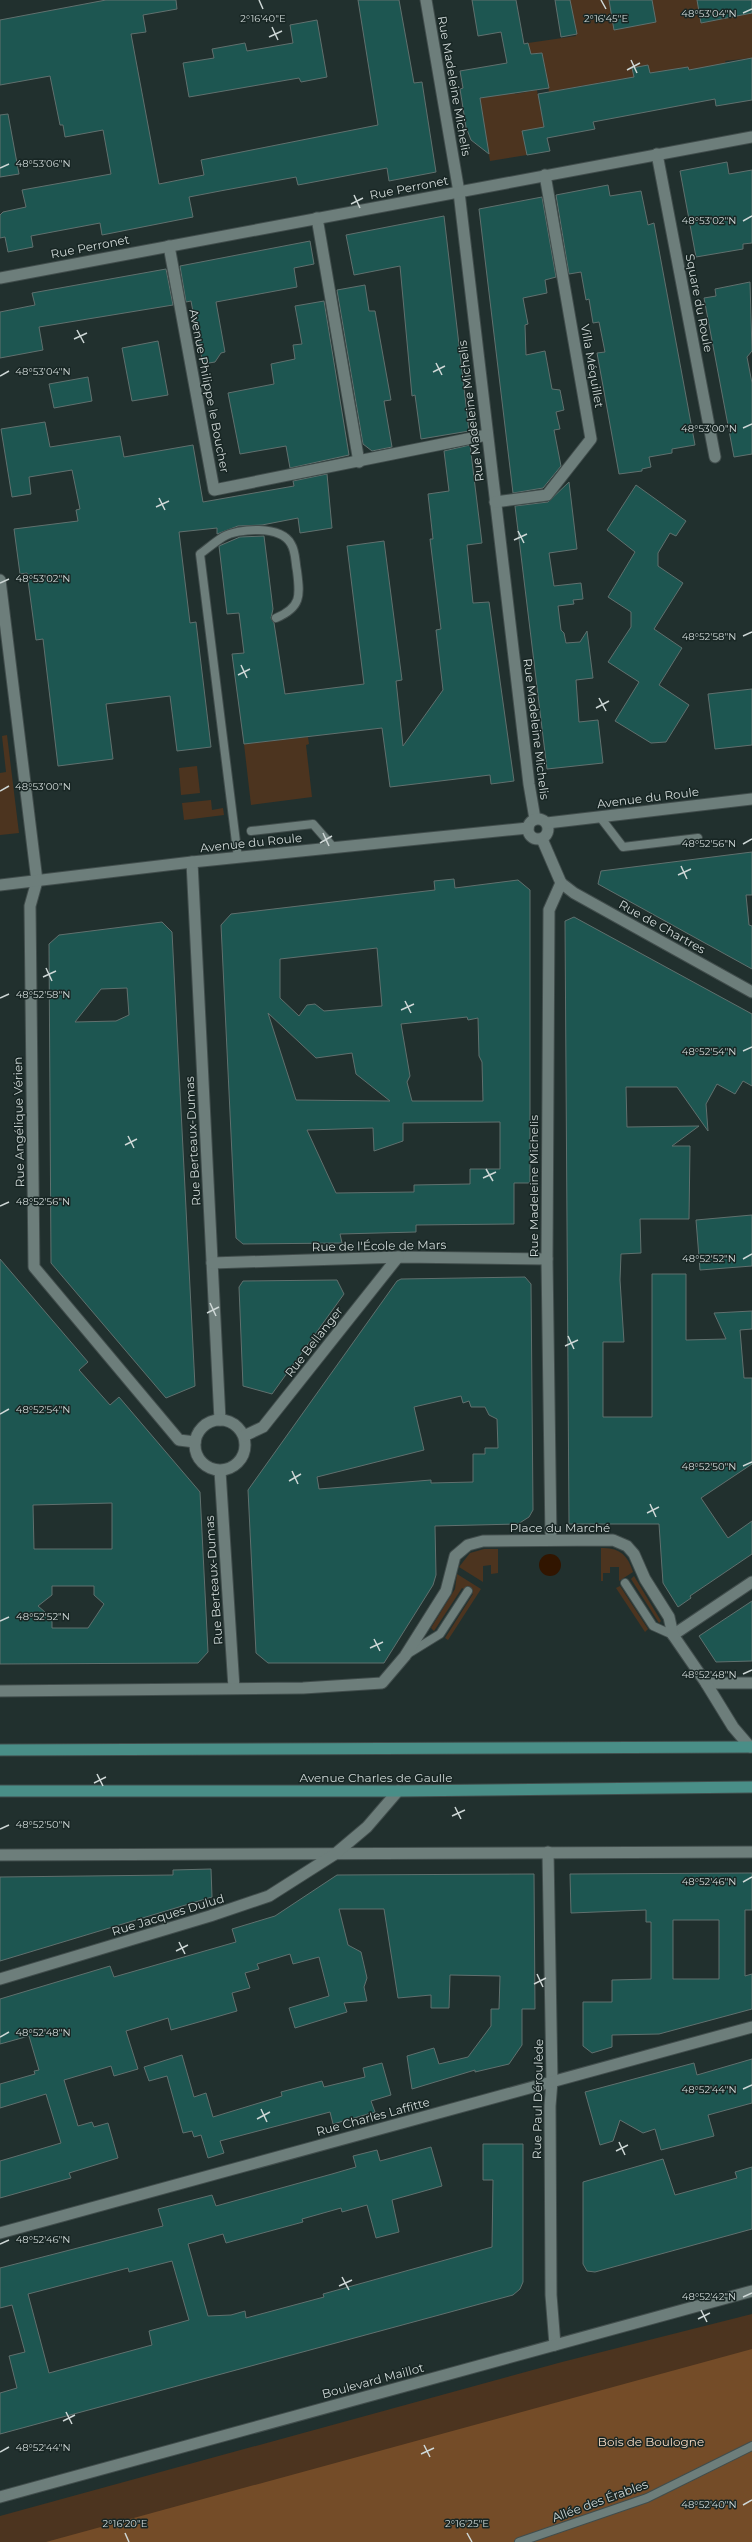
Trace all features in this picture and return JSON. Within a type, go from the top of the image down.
[{"type":"main road","points":[[0,1750],[751,1747]]},
{"type":"main road","name":"Avenue Charles de Gaulle","points":[[0,1791],[398,1791],[752,1787]]},
{"type":"street","name":"Rue Madeleine Michelis","points":[[426,0],[459,192],[529,784],[535,819]]},
{"type":"street","name":"Rue Perronet","points":[[0,278],[752,137]]},
{"type":"street","name":"Square du Roule","points":[[657,154],[715,457]]},
{"type":"street","name":"Villa Méquillet","points":[[495,502],[547,495],[592,439],[545,175]]},
{"type":"street","points":[[317,218],[359,462]]},
{"type":"street","name":"Avenue Philippe le Boucher","points":[[169,246],[214,490],[487,435]]},
{"type":"street","points":[[0,580],[37,881]]},
{"type":"street","name":"Avenue du Roule","points":[[547,823],[752,799]]},
{"type":"street","points":[[535,819],[543,820],[547,823],[549,830],[542,839],[532,838],[528,828],[530,823],[535,819]]},
{"type":"street","name":"Avenue du Roule","points":[[0,886],[192,862],[528,828]]},
{"type":"street","points":[[542,839],[561,883]]},
{"type":"street","name":"Rue Berteaux-Dumas","points":[[192,862],[220,1420]]},
{"type":"street","name":"Rue Angélique Vérien","points":[[37,881],[30,906],[34,1267],[179,1440],[195,1442]]},
{"type":"street","name":"Rue Madeleine Michelis","points":[[551,1540],[547,1258],[550,910],[561,883]]},
{"type":"street","name":"Rue de Chartres","points":[[561,883],[582,897],[752,992]]},
{"type":"street","name":"Rue de l'École de Mars","points":[[212,1263],[398,1257],[547,1258]]},
{"type":"street","name":"Rue Bellanger","points":[[244,1436],[263,1427],[398,1257]]},
{"type":"street","points":[[220,1420],[230,1421],[238,1427],[244,1436],[246,1448],[241,1460],[232,1468],[220,1471],[209,1469],[201,1462],[196,1453],[195,1442],[199,1430],[208,1422],[220,1420]]},
{"type":"street","name":"Rue Berteaux-Dumas","points":[[220,1471],[234,1688]]},
{"type":"street","name":"Place du Marché","points":[[234,1688],[303,1688],[382,1683],[405,1656],[448,1587],[452,1563],[461,1550],[478,1542],[613,1540],[627,1546],[634,1554],[645,1579],[669,1617],[673,1635],[706,1683],[732,1727],[751,1747]]},
{"type":"street","points":[[673,1635],[752,1582]]},
{"type":"street","points":[[706,1683],[752,1683]]},
{"type":"street","points":[[0,1691],[234,1688]]},
{"type":"street","name":"Rue Jacques Dulud","points":[[0,1979],[210,1916],[269,1896],[335,1854],[366,1827],[398,1791]]},
{"type":"street","name":"Rue Paul Déroulède","points":[[548,1852],[552,2081],[550,2106],[551,2294],[555,2345]]},
{"type":"street","points":[[0,1855],[752,1852]]},
{"type":"street","name":"Rue Charles Laffitte","points":[[0,2232],[552,2081],[752,2028]]},
{"type":"street","name":"Boulevard Maillot","points":[[0,2497],[752,2291]]},
{"type":"lane","points":[[238,858],[200,554],[224,536],[244,532],[266,530],[278,533],[290,542],[294,551],[300,595],[293,608],[276,618]]},
{"type":"lane","points":[[600,817],[623,848],[698,838]]},
{"type":"lane","points":[[251,831],[313,824],[334,848]]},
{"type":"lane","points":[[625,1582],[653,1626],[673,1635]]},
{"type":"lane","points":[[405,1656],[440,1634],[468,1591]]},
{"type":"lane","name":"Allée des Érables","points":[[519,2542],[647,2498],[752,2446]]},
{"type":"green space","points":[[570,0],[609,0],[614,30],[655,22],[652,0],[697,0],[701,23],[752,13],[752,58],[725,61],[726,63],[690,78],[688,67],[650,73],[648,65],[633,68],[634,77],[597,83],[589,96],[586,85],[549,92],[542,53],[531,54],[528,43],[576,36]]},
{"type":"green space","points":[[537,90],[544,127],[522,131],[527,155],[490,161],[480,98],[514,91],[515,94]]},
{"type":"green space","points":[[7,735],[19,833],[0,835],[0,773],[6,772],[2,736]]},
{"type":"green space","points":[[308,737],[309,744],[306,745],[312,797],[251,805],[244,744]]},
{"type":"green space","points":[[197,766],[200,793],[181,795],[179,768]]},
{"type":"green space","points":[[211,800],[212,810],[223,808],[224,815],[184,820],[182,803]]},
{"type":"green space","points":[[601,1548],[613,1549],[622,1553],[631,1566],[633,1572],[619,1581],[619,1567],[610,1567],[610,1573],[603,1573],[603,1581],[601,1581]]},
{"type":"green space","points":[[484,1549],[498,1549],[498,1573],[491,1574],[491,1565],[483,1566],[483,1582],[459,1567],[470,1553]]},
{"type":"green space","points":[[457,1574],[481,1589],[448,1640],[445,1638],[473,1594],[462,1588],[434,1631],[431,1628],[455,1589]]},
{"type":"green space","points":[[634,1576],[661,1621],[659,1623],[631,1579]]},
{"type":"green space","points":[[620,1586],[648,1629],[645,1632],[616,1588]]},
{"type":"green space","name":"Bois de Boulogne","points":[[752,2314],[752,2542],[0,2542],[0,2516],[562,2362]]},
{"type":"green space","name":"Bois de Boulogne","points":[[752,2349],[752,2542],[46,2542]]},
{"type":"shaded area","points":[[550,1554],[558,1557],[561,1565],[558,1573],[550,1576],[542,1573],[539,1565],[542,1557]]},
{"type":"building","points":[[106,0],[176,0],[177,9],[143,15],[146,32],[131,34],[159,184],[204,175],[201,160],[378,125],[358,0],[399,0],[414,83],[422,82],[436,172],[389,181],[387,168],[298,185],[296,177],[220,191],[189,197],[193,217],[102,235],[100,223],[31,236],[33,247],[8,252],[5,237],[0,238],[0,215],[3,212],[26,207],[22,190],[111,174],[103,130],[65,137],[63,125],[60,125],[50,76],[0,85],[0,20]]},
{"type":"building","points":[[472,0],[516,0],[524,44],[528,43],[531,54],[542,53],[549,88],[480,98],[489,154],[471,140],[466,127],[460,89],[463,88],[460,71],[507,63],[501,32],[478,36]]},
{"type":"building","points":[[555,0],[570,0],[577,34],[561,37]]},
{"type":"building","points":[[609,0],[652,0],[656,22],[614,30]]},
{"type":"building","points":[[697,0],[752,0],[752,13],[701,23]]},
{"type":"building","points":[[317,20],[327,77],[301,82],[299,78],[189,97],[183,63],[214,58],[212,49],[245,43],[247,51],[293,43],[290,25]]},
{"type":"building","points":[[752,58],[752,100],[716,106],[715,99],[593,122],[595,129],[547,138],[550,151],[527,155],[522,131],[544,127],[538,94],[634,77],[632,68],[648,65],[650,73],[688,67],[689,70]]},
{"type":"building","points":[[8,114],[19,174],[0,177],[0,115]]},
{"type":"building","points":[[727,162],[729,174],[752,170],[752,243],[743,244],[743,249],[696,257],[680,171]]},
{"type":"building","points":[[608,185],[610,196],[641,191],[648,225],[654,223],[695,445],[672,449],[672,453],[649,457],[651,467],[642,469],[642,471],[619,474],[597,353],[605,352],[599,322],[593,323],[589,299],[586,300],[581,272],[569,274],[556,195]]},
{"type":"building","points":[[542,197],[556,277],[545,280],[547,293],[523,298],[528,324],[525,325],[526,355],[545,351],[552,389],[560,390],[564,410],[556,412],[560,429],[554,430],[561,466],[543,488],[513,493],[479,209]]},
{"type":"building","points":[[444,216],[469,431],[421,439],[415,395],[412,396],[400,266],[354,275],[346,235]]},
{"type":"building","points":[[310,241],[314,264],[294,268],[297,287],[216,302],[225,352],[221,353],[215,362],[203,364],[191,301],[186,302],[180,266]]},
{"type":"building","points":[[166,269],[173,305],[39,327],[43,350],[0,358],[0,312],[35,305],[32,293]]},
{"type":"building","points":[[750,282],[752,351],[747,357],[752,383],[752,454],[734,457],[704,298],[716,296],[715,289]]},
{"type":"building","points":[[365,285],[369,311],[375,311],[391,400],[384,401],[392,447],[372,451],[363,444],[337,290]]},
{"type":"building","points":[[324,301],[349,455],[290,468],[286,446],[240,454],[228,393],[274,384],[271,364],[295,359],[293,345],[302,344],[295,306]]},
{"type":"building","points":[[158,341],[168,395],[132,401],[122,348]]},
{"type":"building","points":[[88,377],[92,401],[54,408],[49,384]]},
{"type":"building","points":[[45,422],[50,447],[120,436],[124,457],[193,445],[203,502],[294,486],[293,481],[327,474],[332,528],[300,533],[298,518],[262,525],[238,526],[217,534],[217,528],[179,532],[190,623],[196,622],[211,747],[177,751],[170,696],[106,704],[113,759],[58,766],[43,639],[36,640],[27,573],[20,574],[14,529],[78,521],[76,510],[80,509],[72,470],[29,477],[31,494],[12,497],[1,429]]},
{"type":"building","points":[[470,445],[482,543],[467,545],[473,603],[489,602],[514,781],[491,784],[490,775],[390,787],[382,728],[244,744],[232,654],[244,653],[239,613],[227,614],[219,546],[240,537],[264,536],[273,609],[271,618],[274,623],[285,694],[364,684],[347,546],[384,541],[402,680],[396,681],[403,746],[443,690],[436,630],[441,629],[430,539],[433,539],[428,494],[449,491],[444,451]]},
{"type":"building","points":[[569,482],[577,549],[549,553],[554,586],[581,583],[583,599],[573,600],[574,604],[558,606],[561,630],[564,633],[566,643],[580,642],[587,631],[593,678],[576,680],[579,722],[598,720],[603,763],[547,769],[515,506],[548,502]]},
{"type":"building","points":[[636,485],[686,521],[676,536],[670,533],[658,553],[658,566],[683,583],[654,629],[682,648],[659,685],[689,705],[666,742],[651,743],[615,721],[639,682],[608,662],[631,627],[631,612],[608,597],[635,552],[607,530]]},
{"type":"building","points":[[752,689],[752,745],[715,749],[708,694]]},
{"type":"building","points":[[752,852],[752,895],[746,895],[749,925],[752,926],[752,969],[598,884],[601,871]]},
{"type":"building","points":[[454,879],[455,888],[518,880],[530,890],[530,1183],[514,1183],[514,1224],[416,1225],[416,1232],[340,1234],[342,1243],[243,1244],[236,1238],[221,925],[231,914],[435,890],[434,881]],"holes":[[[377,948],[382,1006],[324,1011],[315,1004],[307,1005],[299,1016],[280,998],[280,959]],[[268,1013],[316,1058],[352,1053],[356,1074],[390,1101],[296,1100]],[[467,1017],[468,1020],[478,1018],[479,1056],[482,1062],[483,1101],[412,1101],[407,1082],[410,1076],[401,1024]],[[500,1122],[500,1169],[470,1169],[470,1184],[414,1185],[414,1192],[336,1193],[307,1130],[373,1128],[374,1151],[403,1141],[403,1123]]]},
{"type":"building","points":[[574,917],[752,1014],[752,1086],[743,1081],[735,1094],[717,1084],[706,1104],[708,1131],[677,1087],[626,1087],[627,1127],[699,1126],[672,1146],[690,1146],[689,1219],[640,1219],[641,1253],[621,1254],[620,1280],[624,1342],[603,1342],[603,1417],[652,1417],[652,1274],[686,1274],[686,1340],[726,1339],[714,1313],[752,1311],[752,1329],[740,1330],[744,1378],[752,1378],[752,1464],[701,1498],[728,1538],[752,1521],[752,1554],[690,1596],[691,1598],[678,1607],[663,1583],[659,1524],[569,1524],[565,921]]},
{"type":"building","points":[[162,922],[172,932],[195,1386],[166,1398],[51,1263],[49,944],[59,935]],"holes":[[[127,988],[129,1015],[116,1021],[75,1022],[101,989]]]},
{"type":"building","points":[[752,1215],[752,1266],[700,1270],[696,1220]]},
{"type":"building","points":[[0,1259],[88,1362],[79,1370],[110,1405],[119,1397],[200,1492],[208,1652],[198,1663],[0,1664]],"holes":[[[112,1503],[112,1549],[34,1549],[33,1505]],[[52,1586],[94,1586],[94,1595],[104,1604],[88,1628],[52,1628],[52,1618],[38,1606],[52,1595]]]},
{"type":"building","points":[[525,1277],[531,1284],[533,1510],[529,1517],[518,1524],[435,1526],[436,1575],[433,1585],[384,1663],[268,1663],[256,1653],[248,1490],[397,1281],[401,1279]],"holes":[[[461,1396],[463,1403],[469,1401],[471,1407],[485,1407],[489,1415],[497,1419],[498,1448],[485,1448],[485,1454],[473,1454],[473,1482],[431,1483],[431,1480],[319,1489],[317,1477],[424,1450],[414,1407]]]},
{"type":"building","points":[[337,1280],[344,1294],[272,1394],[243,1386],[239,1287],[243,1281]]},
{"type":"building","points":[[752,1601],[752,1661],[716,1662],[699,1636]]},
{"type":"building","points":[[211,1869],[212,1897],[0,1961],[0,1877],[173,1875],[173,1870]]},
{"type":"building","points":[[752,1873],[752,1910],[745,1910],[745,1976],[752,1974],[752,2009],[659,2034],[612,2035],[612,2047],[592,2053],[583,2046],[583,2002],[612,2002],[612,1980],[651,1979],[651,1922],[646,1922],[646,1910],[571,1913],[570,1874]],"holes":[[[673,1920],[719,1920],[719,1979],[673,1979]]]},
{"type":"building","points":[[534,1874],[535,2009],[522,2009],[522,2045],[509,2064],[475,2072],[475,2070],[412,2089],[407,2056],[434,2048],[439,2064],[468,2057],[491,2026],[491,2009],[499,2009],[500,1976],[450,1975],[449,2008],[431,2008],[431,1995],[398,1998],[384,1909],[339,1909],[348,1945],[361,1952],[367,1978],[364,1987],[367,2001],[344,2003],[347,2012],[295,2028],[289,2008],[329,1996],[319,1957],[293,1964],[290,1954],[257,1964],[259,1969],[245,1973],[250,1988],[232,1993],[237,2011],[171,2030],[168,2018],[126,2031],[138,2069],[114,2076],[111,2066],[64,2080],[78,2126],[92,2122],[94,2127],[108,2123],[118,2158],[69,2173],[71,2178],[0,2198],[0,2161],[61,2143],[46,2094],[0,2108],[0,2084],[35,2074],[34,2071],[39,2070],[29,2036],[0,2044],[0,1999],[110,1966],[114,1977],[236,1942],[232,1929],[275,1916],[337,1875]]},
{"type":"building","points":[[182,2055],[194,2097],[206,2093],[213,2117],[282,2096],[281,2092],[322,2081],[324,2087],[365,2077],[363,2068],[382,2063],[391,2095],[371,2101],[375,2112],[333,2124],[330,2112],[220,2141],[224,2153],[208,2158],[201,2135],[194,2137],[192,2131],[183,2133],[167,2076],[149,2081],[144,2067]]},
{"type":"building","points":[[752,2059],[752,2103],[708,2115],[714,2136],[661,2150],[655,2129],[643,2133],[620,2120],[613,2141],[600,2145],[585,2092],[694,2063],[697,2075]]},
{"type":"building","points":[[483,2144],[523,2144],[523,2282],[520,2289],[513,2295],[0,2434],[0,2393],[17,2388],[9,2356],[25,2352],[12,2305],[0,2308],[0,2268],[163,2226],[158,2209],[212,2195],[216,2206],[356,2167],[353,2156],[377,2150],[380,2161],[431,2147],[442,2186],[392,2200],[399,2232],[376,2238],[367,2205],[342,2212],[341,2208],[302,2219],[303,2222],[226,2243],[223,2234],[188,2244],[208,2316],[231,2315],[245,2311],[246,2318],[324,2297],[323,2294],[492,2247],[493,2180],[483,2180]],"holes":[[[172,2261],[189,2320],[149,2331],[152,2345],[49,2373],[28,2294],[128,2268],[129,2272]]]},
{"type":"building","points":[[663,2159],[675,2195],[737,2178],[735,2172],[752,2167],[752,2229],[595,2272],[587,2271],[583,2264],[583,2182]]}]
